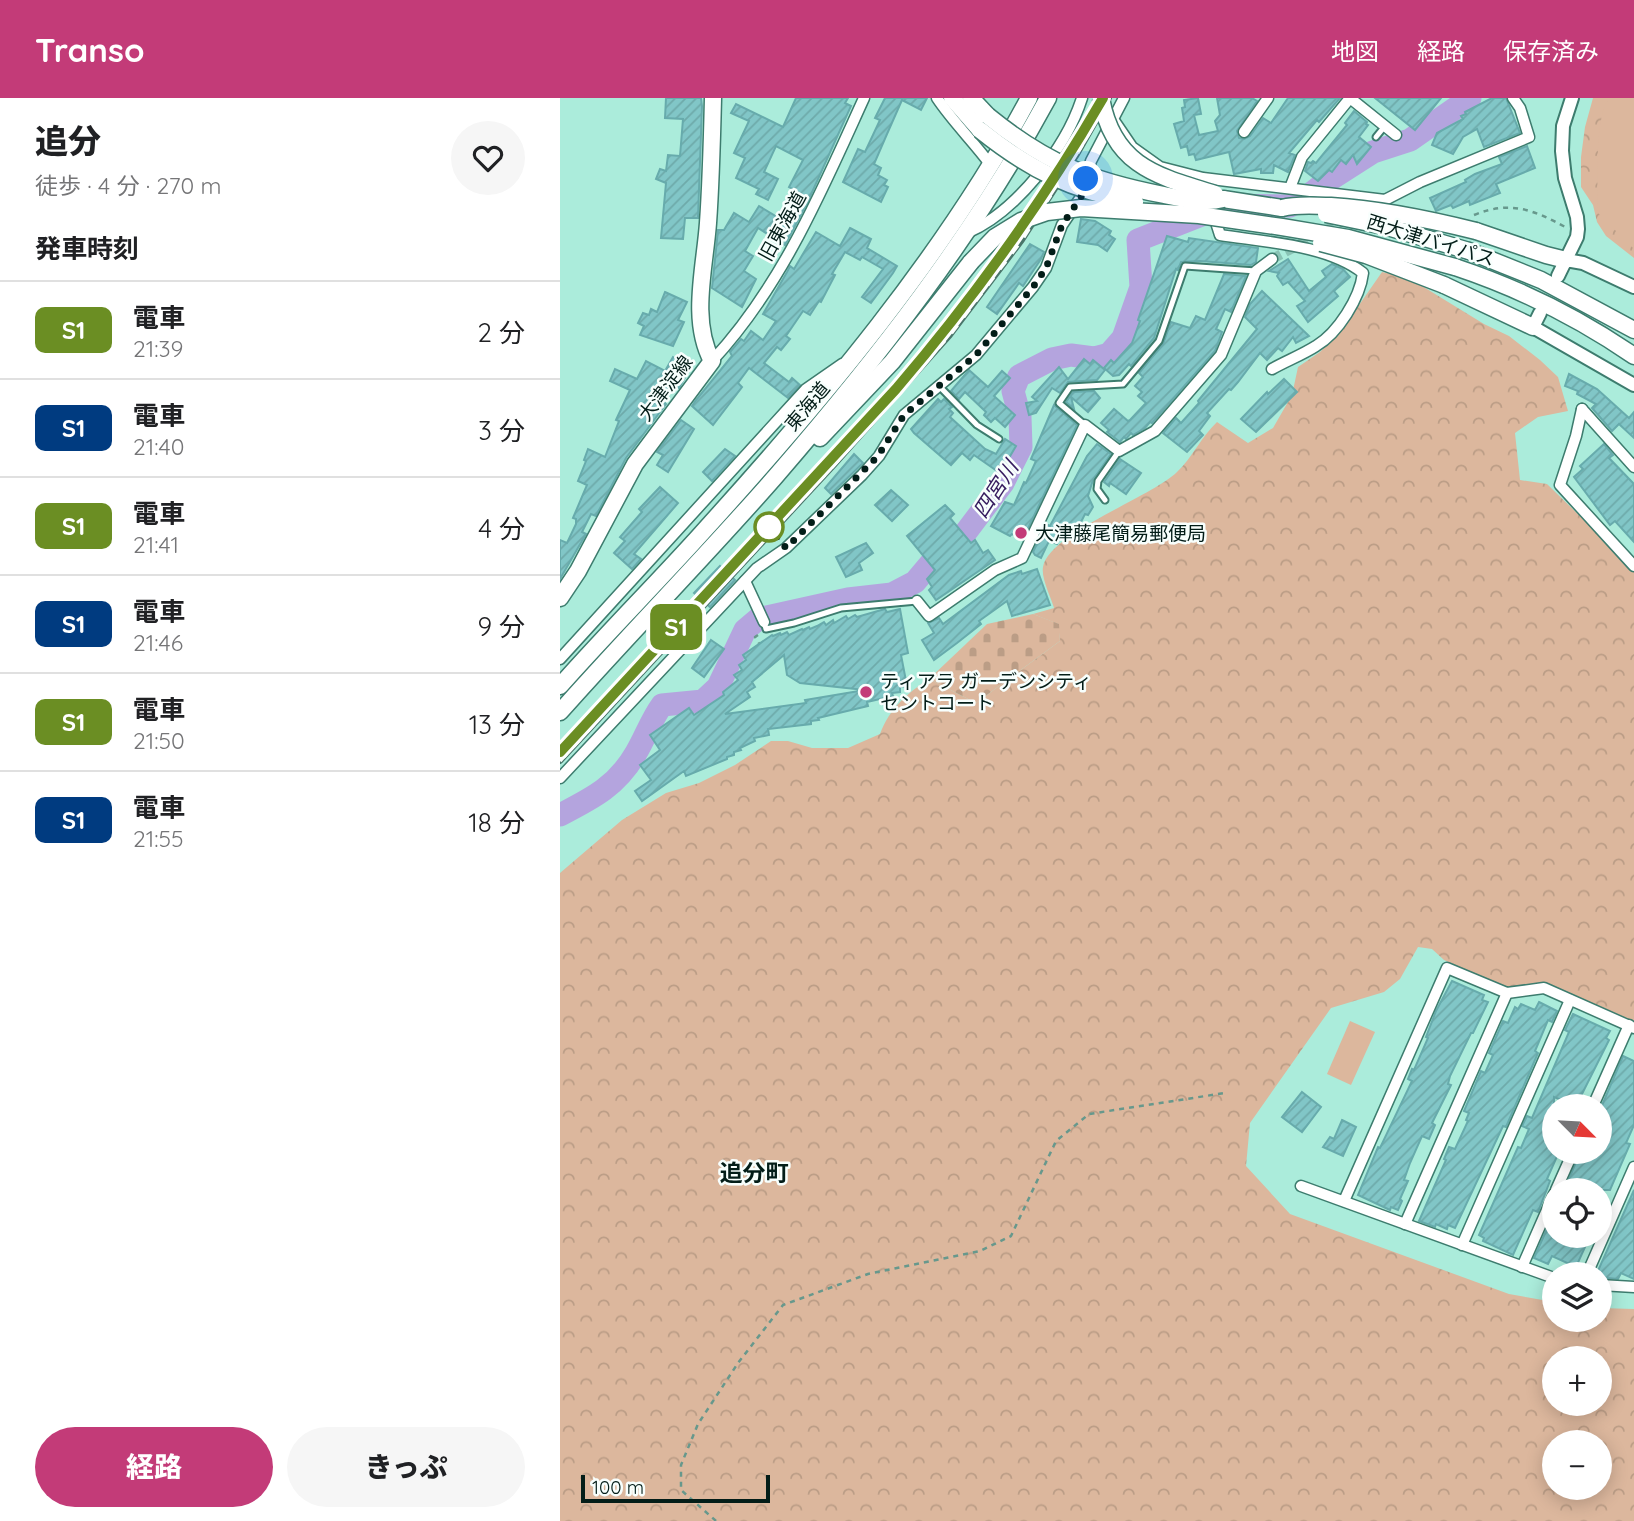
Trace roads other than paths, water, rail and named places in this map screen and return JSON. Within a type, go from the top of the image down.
[{"type":"main road","name":"大津淀線","points":[[560,598],[578,571],[635,464],[712,361],[704,346],[701,332],[701,301],[708,222],[713,98]]},
{"type":"main road","points":[[952,98],[984,123],[1024,163],[1069,186],[1103,196],[1190,211],[1211,206]]},
{"type":"main road","points":[[971,98],[984,123],[1055,162],[1121,187],[1214,202],[1211,206]]},
{"type":"main road","name":"東海道","points":[[560,686],[710,524],[852,357],[919,270],[990,164],[1029,98]]},
{"type":"main road","name":"東海道","points":[[560,712],[775,477],[900,325],[967,233],[1048,98]]},
{"type":"main road","points":[[1101,98],[1104,117],[1114,140],[1131,159],[1169,180],[1215,194],[1211,206]]},
{"type":"main road","points":[[1282,208],[1294,205],[1359,208],[1475,223],[1546,255],[1566,260]]},
{"type":"main road","points":[[775,477],[824,435],[867,390],[971,262],[1010,226],[1047,212],[1081,208],[1211,206]]},
{"type":"main road","name":"西大津バイパス","points":[[1211,206],[1282,208],[1384,226],[1469,251],[1541,280],[1634,330]]},
{"type":"main road","name":"西大津バイパス","points":[[1211,206],[1282,227],[1369,242],[1455,267],[1555,308],[1634,356]]},
{"type":"main road","points":[[1282,227],[1289,237],[1366,255],[1536,320]]},
{"type":"street","name":"旧東海道","points":[[712,361],[749,315],[794,245],[864,98]]},
{"type":"street","points":[[937,98],[990,164]]},
{"type":"street","points":[[967,233],[984,226],[1000,214],[1043,169],[1073,123],[1082,98]]},
{"type":"street","points":[[560,778],[757,568],[786,548],[862,475],[878,456],[904,415],[976,355],[1033,287],[1046,268],[1062,225],[1081,197],[1091,161],[1124,98]]},
{"type":"street","points":[[1244,132],[1268,98]]},
{"type":"street","points":[[1290,188],[1302,157],[1350,98],[1396,135]]},
{"type":"street","points":[[1113,119],[1132,147],[1160,167],[1201,178],[1329,192],[1381,202],[1420,181],[1529,137],[1520,108],[1513,98]]},
{"type":"street","points":[[1558,276],[1577,237],[1578,229],[1577,216],[1564,178],[1562,151],[1563,126],[1572,98]]},
{"type":"street","points":[[1201,178],[1220,235],[1297,247],[1348,261],[1363,273],[1362,286],[1352,309],[1319,345],[1272,369]]},
{"type":"street","points":[[1071,213],[1131,215],[1149,211],[1163,205],[1201,178]]},
{"type":"street","points":[[916,601],[929,616],[996,570],[1022,558],[1085,425],[1119,451],[1155,431],[1221,355],[1255,271],[1272,259]]},
{"type":"street","points":[[1566,260],[1583,263],[1634,287]]},
{"type":"street","points":[[1536,320],[1634,385]]},
{"type":"street","points":[[560,659],[806,389],[852,357]]},
{"type":"street","points":[[1634,467],[1582,409],[1560,485],[1634,566]]},
{"type":"street","points":[[745,581],[762,618]]},
{"type":"street","points":[[1344,1201],[1447,968],[1507,993],[1544,988],[1631,1027],[1599,1094]]},
{"type":"street","points":[[1405,1224],[1507,993]]},
{"type":"street","points":[[1462,1245],[1570,1000]]},
{"type":"street","points":[[1592,1262],[1634,1167]]},
{"type":"street","points":[[1301,1186],[1542,1274]]},
{"type":"street","points":[[1522,1266],[1542,1221]]},
{"type":"street","points":[[1612,1286],[1634,1287]]},
{"type":"lane","points":[[1376,137],[1385,126]]},
{"type":"lane","points":[[1085,425],[1059,403],[1070,387],[1122,384],[1159,341],[1185,266],[1255,271]]},
{"type":"lane","points":[[939,386],[977,425],[999,439]]},
{"type":"lane","points":[[1105,500],[1097,489],[1098,481],[1119,451]]},
{"type":"lane","points":[[762,618],[766,629],[841,608],[916,601]]},
{"type":"waterway","name":"四宮川","points":[[560,815],[594,797],[621,774],[636,753],[662,705],[703,701],[718,687],[745,630],[758,619],[848,599],[892,594],[915,582],[931,563],[960,540],[1003,483],[1021,447],[1020,417],[1013,391],[1019,376],[1052,359],[1071,355],[1094,358],[1109,354],[1123,338],[1141,287],[1138,240],[1227,205],[1290,206],[1373,152],[1410,140],[1470,98]]},
{"type":"tunnel","points":[[1272,259],[1349,218]]},
{"type":"railway","points":[[560,761],[834,465],[950,335],[1022,240],[1076,156],[1109,98]]},
{"type":"train","name":"S1","points":[[560,752],[929,351],[1018,234],[1072,153],[1103,98]]},
{"type":"place","name":"大津藤尾簡易郵便局","points":[[1021,533]]},
{"type":"place","name":"ティアラ ガーデンシティ セントコート","points":[[866,692]]},
{"type":"district","name":"追分町","points":[[754,1172]]}]
